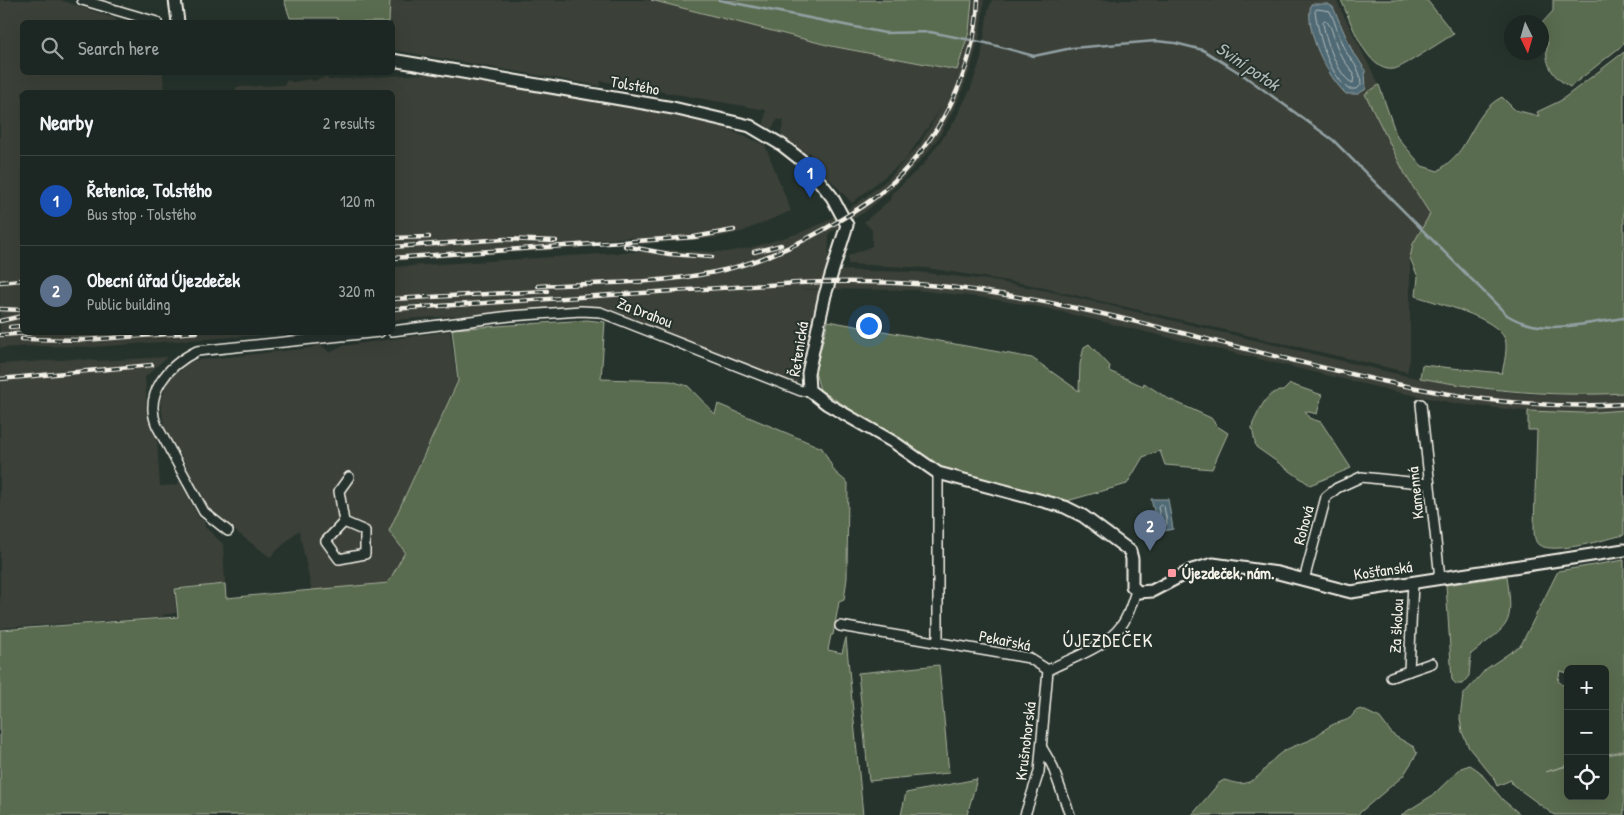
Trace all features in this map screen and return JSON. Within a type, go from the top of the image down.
[{"type":"street","points":[[82,0],[150,20]]},
{"type":"street","points":[[175,0],[178,20]]},
{"type":"street","name":"Tolstého","points":[[395,61],[673,108],[750,126],[782,145],[805,163],[839,207],[847,225]]},
{"type":"street","name":"Řetenická","points":[[847,225],[825,295],[808,373],[809,390],[827,404],[895,443],[938,473],[1072,510],[1128,549],[1132,559],[1132,586],[1136,591]]},
{"type":"street","name":"Za Drahou","points":[[395,330],[460,321],[581,311],[600,312],[801,391],[809,390]]},
{"type":"street","points":[[228,531],[204,512],[198,503],[154,415],[154,394],[160,381],[187,356],[196,351],[351,335]]},
{"type":"street","name":"Kamenná","points":[[1421,404],[1440,578]]},
{"type":"street","points":[[938,473],[938,642]]},
{"type":"street","points":[[344,522],[339,491],[349,477]]},
{"type":"street","name":"Rohová","points":[[1304,580],[1326,497],[1331,492],[1361,477],[1429,484]]},
{"type":"street","points":[[344,522],[365,531],[365,554],[339,559],[326,541],[344,522]]},
{"type":"street","name":"Košťanská","points":[[1136,591],[1142,593],[1152,591],[1196,568],[1219,564],[1271,572],[1351,592],[1624,550]]},
{"type":"street","name":"Za školou","points":[[1409,671],[1413,582]]},
{"type":"street","points":[[1048,670],[1105,640],[1116,632],[1126,617],[1136,591]]},
{"type":"street","name":"Pekařská","points":[[840,626],[1029,658],[1048,670]]},
{"type":"street","name":"Za školou","points":[[1391,677],[1432,663]]},
{"type":"street","name":"Krušnohorská","points":[[1026,815],[1039,772],[1048,670]]},
{"type":"street","points":[[1042,748],[1052,765],[1070,815]]},
{"type":"shaded area","points":[[0,0],[60,0],[116,20],[20,20],[20,75],[163,75],[164,90],[20,90],[20,335],[263,335],[93,347],[35,346],[0,348],[0,317],[4,316],[0,316]]},
{"type":"shaded area","points":[[390,0],[651,0],[831,46],[957,70],[953,84],[969,32],[973,0],[984,0],[980,34],[971,68],[957,103],[940,135],[928,152],[895,187],[865,212],[829,233],[828,270],[917,272],[988,280],[1048,291],[1401,375],[1462,386],[1526,394],[1584,395],[1624,393],[1624,410],[1584,413],[1525,411],[1459,404],[1397,392],[1045,308],[986,298],[916,290],[797,289],[820,290],[797,385],[602,306],[395,320],[395,267],[664,250],[726,252],[749,248],[799,233],[823,223],[859,202],[888,179],[919,145],[942,107],[905,160],[852,203],[813,161],[810,153],[800,151],[784,139],[781,133],[784,121],[778,119],[771,129],[764,125],[766,110],[601,81],[600,86],[395,50],[395,20],[389,20]]},
{"type":"shaded area","points":[[992,0],[1336,0],[1379,85],[1365,95],[1406,176],[1430,214],[1413,244],[1410,258],[1410,360],[1407,372],[1027,284],[927,268],[848,264],[848,256],[872,246],[872,230],[864,222],[890,200],[891,194],[923,165],[954,122],[970,90],[981,59],[988,10]]},
{"type":"shaded area","points":[[435,73],[710,122],[765,145],[791,211],[741,232],[715,238],[637,245],[632,237],[584,242],[583,248],[395,261],[395,90],[236,90],[236,87],[284,85],[287,80],[293,82],[310,79],[313,81],[326,77],[329,80]]},
{"type":"shaded area","points":[[450,331],[457,381],[400,506],[398,514],[405,552],[388,583],[312,592],[299,530],[270,557],[206,509],[193,484],[186,464],[165,429],[160,402],[169,379],[190,361],[310,348],[320,344],[330,353],[341,346]]},
{"type":"shaded area","points":[[167,357],[145,377],[147,413],[157,441],[160,486],[178,485],[179,479],[199,518],[204,520],[205,527],[223,544],[225,584],[174,588],[176,613],[163,615],[163,617],[0,628],[0,364],[75,359],[98,361]]},
{"type":"green space","points":[[284,0],[390,0],[389,20],[290,18]]},
{"type":"green space","points":[[651,0],[972,0],[969,32],[957,70],[831,46]]},
{"type":"green space","points":[[1341,0],[1427,0],[1454,34],[1399,67],[1394,69],[1384,68],[1376,63],[1361,44]]},
{"type":"green space","points":[[1553,0],[1624,0],[1624,44],[1570,87],[1558,79],[1548,62],[1549,15],[1553,11]]},
{"type":"green space","points":[[1624,52],[1624,393],[1522,392],[1496,390],[1420,378],[1422,365],[1502,373],[1506,342],[1499,331],[1478,317],[1416,296],[1418,277],[1410,258],[1413,244],[1430,214],[1406,176],[1365,94],[1379,85],[1397,137],[1422,166],[1438,171],[1458,153],[1484,112],[1495,101],[1502,97],[1515,110],[1539,116],[1537,112],[1560,101]]},
{"type":"green space","points":[[587,320],[605,322],[601,379],[671,381],[688,386],[715,414],[718,404],[822,448],[835,472],[848,483],[847,578],[844,600],[839,602],[833,635],[831,635],[828,650],[842,653],[846,638],[863,815],[0,815],[0,630],[178,617],[175,589],[225,584],[226,598],[388,583],[405,552],[389,531],[458,381],[452,329]]},
{"type":"green space","points":[[828,321],[1032,358],[1079,391],[1080,364],[1084,347],[1089,344],[1110,366],[1109,371],[1143,386],[1144,383],[1167,398],[1211,418],[1217,426],[1228,433],[1212,469],[1165,465],[1160,451],[1143,457],[1127,484],[1067,501],[938,467],[916,450],[820,390],[815,372]]},
{"type":"green space","points":[[1290,384],[1322,395],[1317,414],[1305,411],[1309,418],[1321,422],[1351,468],[1310,485],[1256,447],[1252,428],[1261,407],[1268,397],[1283,391]]},
{"type":"green space","points":[[1624,410],[1624,535],[1568,547],[1547,548],[1537,544],[1534,529],[1537,430],[1528,430],[1528,411],[1584,413]]},
{"type":"green space","points":[[1624,560],[1624,750],[1609,754],[1609,665],[1564,665],[1564,672],[1560,671],[1558,681],[1564,684],[1564,766],[1545,772],[1564,767],[1564,800],[1609,800],[1609,755],[1624,751],[1624,815],[1554,815],[1512,784],[1511,780],[1497,786],[1493,777],[1469,748],[1462,732],[1460,718],[1463,695],[1486,669],[1521,645],[1558,571]]},
{"type":"green space","points":[[1507,576],[1510,606],[1506,623],[1494,636],[1471,654],[1469,676],[1462,684],[1456,684],[1452,680],[1446,585]]},
{"type":"green space","points":[[939,665],[949,773],[869,781],[858,673]]},
{"type":"green space","points":[[1361,709],[1380,718],[1393,735],[1414,747],[1417,754],[1403,776],[1357,815],[1192,815],[1219,783],[1224,780],[1239,784],[1249,782],[1258,777],[1281,753],[1314,738],[1330,726],[1350,718],[1355,711]]},
{"type":"green space","points":[[1470,765],[1479,771],[1503,800],[1521,815],[1401,815],[1433,795],[1461,768]]},
{"type":"green space","points":[[977,779],[967,815],[901,815],[906,793]]},
{"type":"water","points":[[1311,4],[1328,4],[1333,7],[1354,55],[1365,70],[1366,89],[1358,94],[1346,94],[1325,65],[1314,40],[1311,27]]},
{"type":"water","points":[[1151,499],[1168,499],[1173,529],[1159,532]]},
{"type":"waterway","name":"Sviní potok","points":[[719,0],[885,33],[930,32],[986,43],[1034,56],[1072,48],[1156,41],[1175,43],[1203,50],[1243,75],[1333,140],[1507,315],[1520,322],[1549,327],[1564,327],[1624,318]]},
{"type":"railway","points":[[538,286],[649,281],[693,276],[729,269],[757,260],[797,243],[862,207],[883,191],[921,152],[950,105],[970,54],[978,0]]},
{"type":"railway","points":[[395,258],[694,237],[734,230]]},
{"type":"railway","points":[[395,238],[429,237]]},
{"type":"railway","points":[[395,247],[505,239],[556,241]]},
{"type":"railway","points":[[754,252],[781,245]]},
{"type":"railway","points":[[625,246],[669,254],[712,257]]},
{"type":"railway","points":[[0,282],[20,280]]},
{"type":"railway","points":[[395,309],[798,283],[869,282],[916,284],[1025,298],[1140,323],[1333,370],[1456,395],[1538,404],[1580,406],[1624,404]]},
{"type":"railway","points":[[395,299],[547,291]]},
{"type":"railway","points":[[0,309],[20,310]]},
{"type":"railway","points":[[0,321],[20,316]]},
{"type":"railway","points":[[10,327],[20,326]]},
{"type":"railway","points":[[0,335],[20,334]]},
{"type":"railway","points":[[22,339],[84,340],[155,335]]},
{"type":"railway","points":[[0,379],[152,365]]},
{"type":"place","name":"Řetenice, Tolstého","points":[[810,198]]},
{"type":"place","name":"Obecní úřad Újezdeček","points":[[1150,551]]},
{"type":"place","name":"Újezdeček, nám.","points":[[1172,573]]},
{"type":"district","name":"ÚJEZDEČEK","points":[[1108,640]]}]
